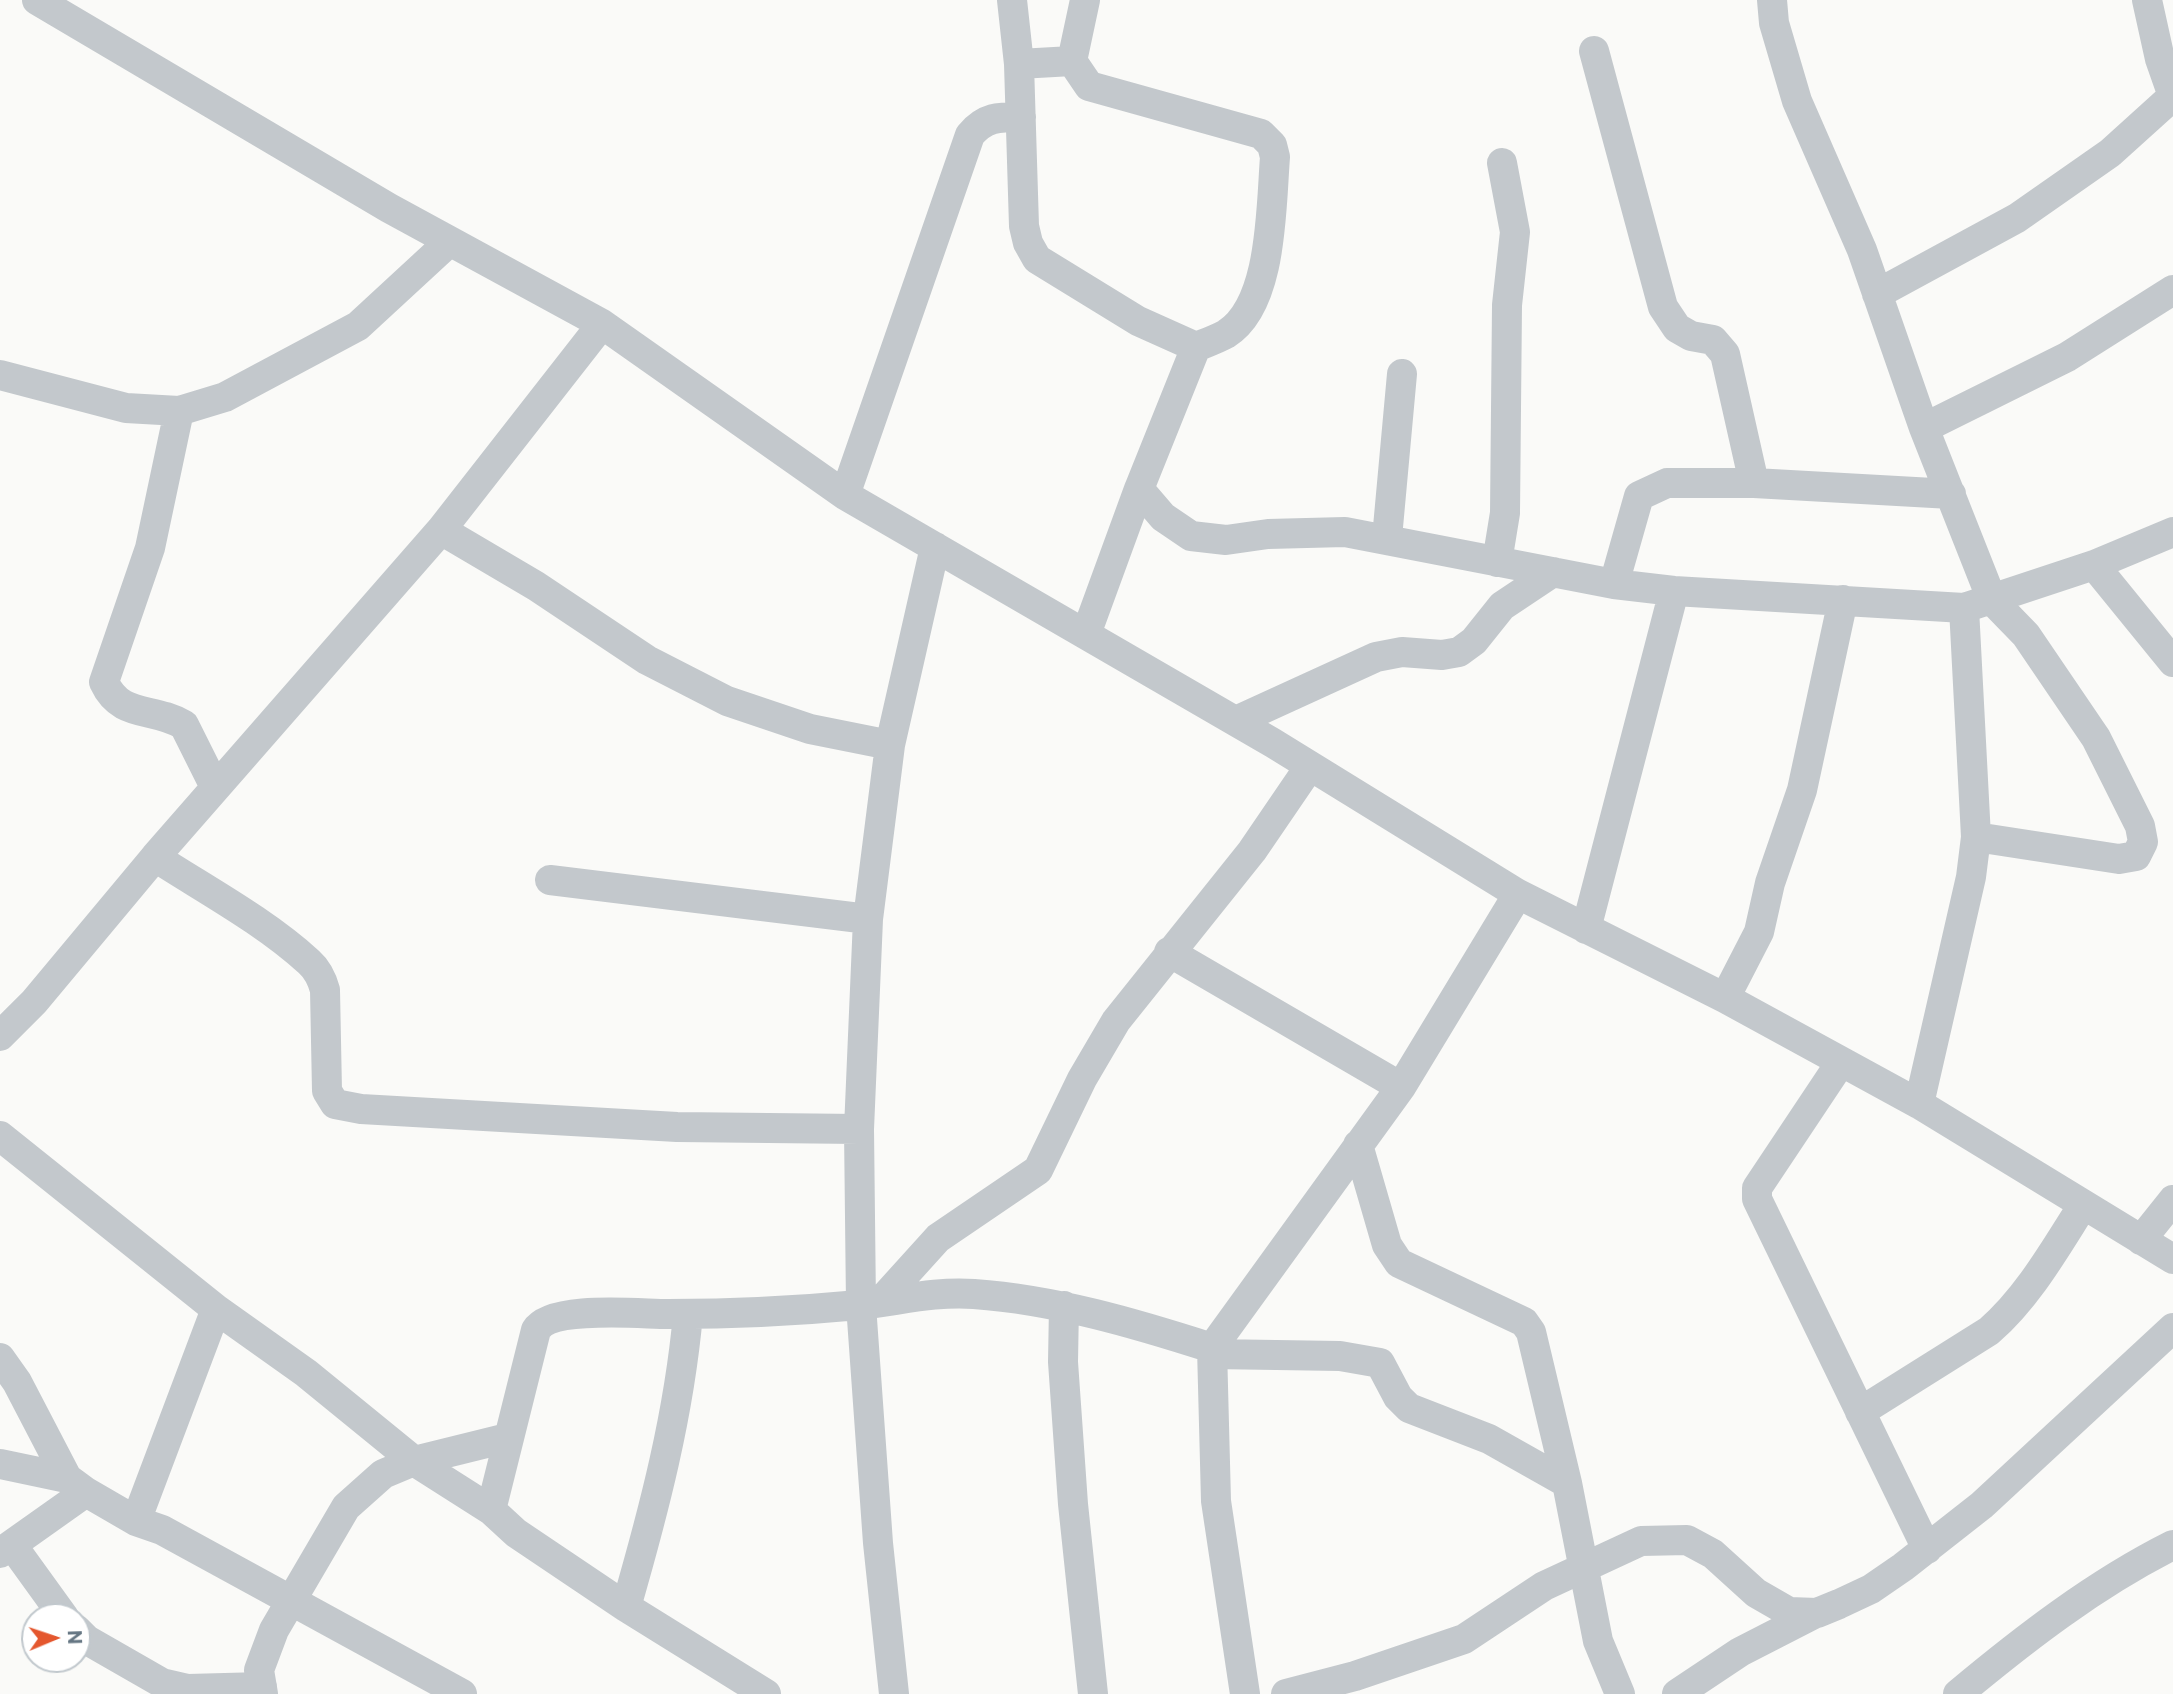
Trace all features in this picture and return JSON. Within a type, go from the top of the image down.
[{"type":"street","points":[[37,0],[449,242],[602,324],[845,495],[1236,721],[1518,894],[1725,998],[1919,1104],[2173,1259]]},
{"type":"street","points":[[1012,0],[1019,64],[1024,226],[1028,243],[1037,259],[1138,321],[1196,347]]},
{"type":"street","points":[[1085,0],[1072,61],[1089,86],[1261,134],[1272,145],[1275,157],[1267,256],[1251,308],[1228,333],[1196,347],[1139,489],[1086,634]]},
{"type":"street","points":[[1772,0],[1774,23],[1797,101],[1862,250],[1924,428],[1951,494],[1978,604],[1976,837],[1971,877],[1919,1104]]},
{"type":"street","points":[[1877,294],[2017,218],[2110,153],[2173,96],[2160,59],[2147,0]]},
{"type":"street","points":[[1594,51],[1663,307],[1676,328],[1691,336],[1713,340],[1725,354],[1754,483]]},
{"type":"street","points":[[1019,64],[1072,61]]},
{"type":"street","points":[[845,495],[970,135],[980,122],[997,117],[1021,117]]},
{"type":"street","points":[[1497,562],[1505,513],[1507,305],[1515,232],[1502,163]]},
{"type":"street","points":[[0,375],[126,408],[179,411],[225,397],[358,326],[449,242]]},
{"type":"street","points":[[1924,428],[2067,358],[2173,290]]},
{"type":"street","points":[[0,1036],[34,1002],[215,787],[441,530],[602,324]]},
{"type":"street","points":[[1387,538],[1402,374]]},
{"type":"street","points":[[179,411],[150,548],[104,682],[111,697],[125,707],[152,711],[184,725],[215,787]]},
{"type":"street","points":[[1614,584],[1639,496],[1667,483],[1754,483],[1951,494]]},
{"type":"street","points":[[1139,489],[1163,517],[1191,536],[1226,540],[1268,534],[1345,532],[1614,584],[1674,591],[1843,600],[1978,604],[2094,565],[2173,531]]},
{"type":"street","points":[[441,530],[536,586],[647,660],[727,701],[810,729],[890,746]]},
{"type":"street","points":[[894,1694],[878,1543],[871,1303],[859,1129],[867,919],[890,746],[935,547]]},
{"type":"street","points":[[2094,565],[2173,662]]},
{"type":"street","points":[[1236,721],[1376,657],[1402,652],[1442,655],[1460,652],[1474,641],[1502,606],[1553,572]]},
{"type":"street","points":[[1586,929],[1674,591]]},
{"type":"street","points":[[1725,998],[1759,932],[1770,883],[1802,790],[1843,600]]},
{"type":"street","points":[[1976,837],[2119,859],[2136,856],[2143,842],[2140,826],[2096,738],[2026,635],[1978,604]]},
{"type":"street","points":[[871,1303],[938,1238],[1038,1170],[1082,1079],[1116,1021],[1252,851],[1311,766]]},
{"type":"street","points":[[155,857],[260,926],[310,962],[321,976],[325,990],[327,1091],[335,1104],[361,1110],[677,1127],[859,1129]]},
{"type":"street","points":[[550,880],[867,919]]},
{"type":"street","points":[[1245,1694],[1216,1501],[1212,1351],[1401,1087],[1518,894]]},
{"type":"street","points":[[1169,952],[1401,1087]]},
{"type":"street","points":[[1841,1062],[1757,1188],[1764,1215],[1927,1549]]},
{"type":"street","points":[[0,1136],[216,1309],[306,1373],[414,1461],[491,1510],[516,1533],[626,1606],[766,1694]]},
{"type":"street","points":[[1358,1145],[1387,1245],[1399,1263],[1524,1322],[1531,1332],[1567,1483],[1581,1567],[1598,1641],[1620,1694]]},
{"type":"street","points":[[2141,1240],[2173,1200]]},
{"type":"street","points":[[1860,1412],[1989,1331],[2007,1315],[2041,1270],[2083,1205]]},
{"type":"street","points":[[491,1510],[507,1438],[541,1322],[576,1314],[688,1314],[871,1303],[934,1293],[975,1294],[1064,1306],[1145,1326],[1212,1351],[1340,1356],[1380,1363],[1398,1397],[1409,1408],[1489,1439],[1567,1483]]},
{"type":"street","points":[[1064,1306],[1063,1362],[1073,1504],[1093,1694]]},
{"type":"street","points":[[136,1521],[216,1309]]},
{"type":"street","points":[[626,1606],[670,1445],[683,1374],[688,1314]]},
{"type":"street","points":[[1677,1694],[1740,1652],[1871,1589],[1927,1549],[1982,1505],[2173,1328]]},
{"type":"street","points":[[0,1358],[77,1485]]},
{"type":"street","points":[[91,1642],[162,1683],[188,1689],[262,1691],[259,1670],[274,1630],[346,1507],[383,1474],[414,1461],[507,1438]]},
{"type":"street","points":[[0,1464],[77,1485],[136,1521],[162,1530],[462,1694]]},
{"type":"street","points":[[52,1603],[6,1549],[77,1485]]},
{"type":"street","points":[[1286,1694],[1355,1676],[1464,1639],[1544,1587],[1581,1567],[1641,1541],[1687,1540],[1713,1554],[1756,1593],[1789,1612],[1817,1613]]},
{"type":"street","points":[[1958,1694],[2018,1644],[2098,1589],[2171,1547]]}]
